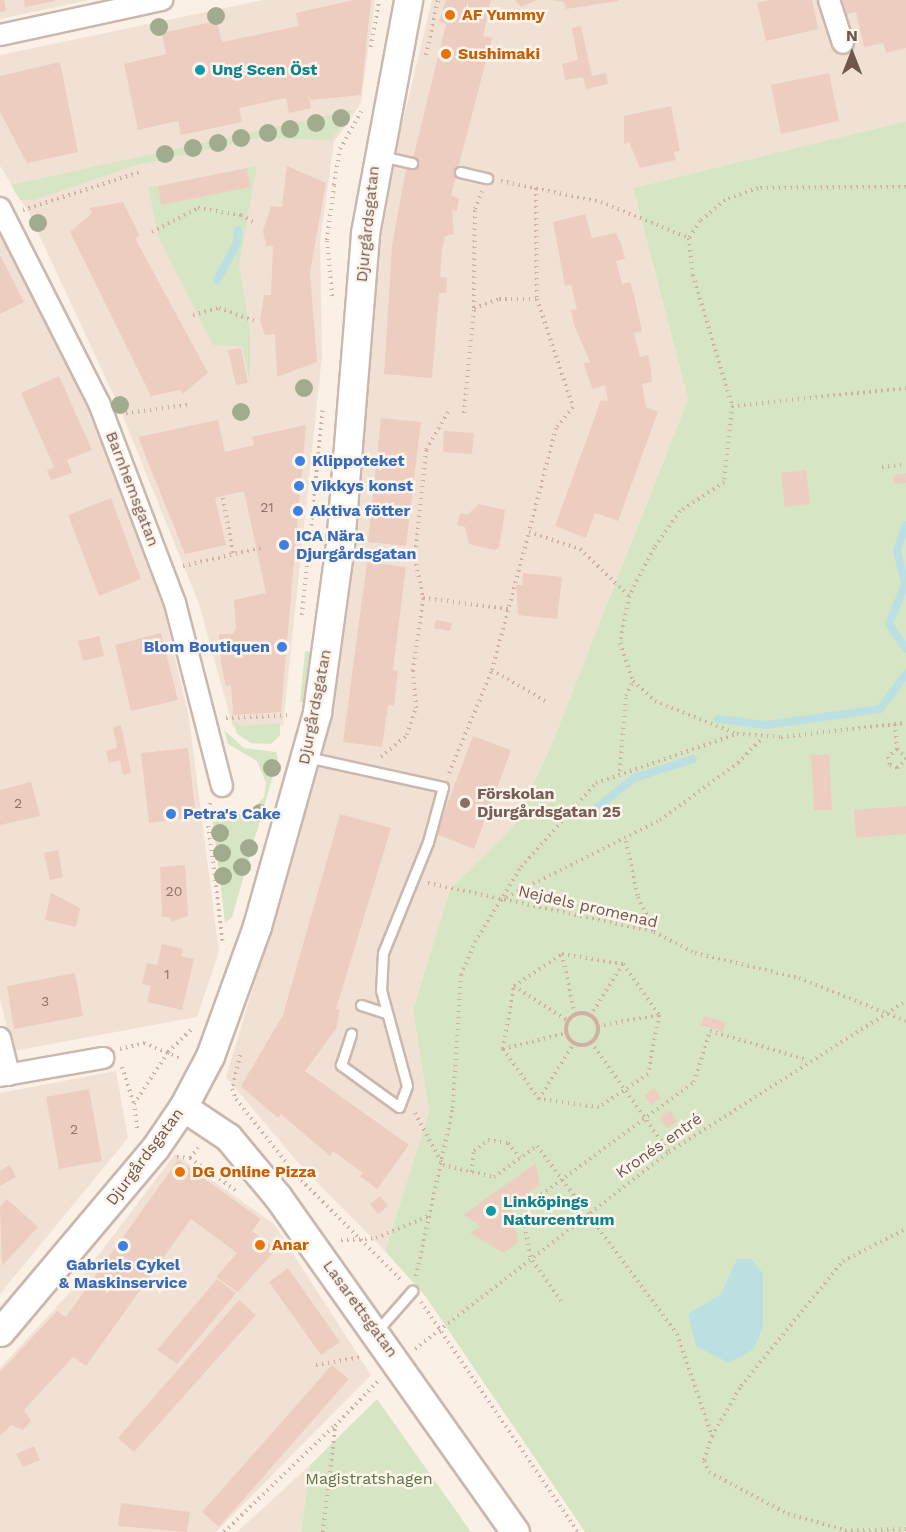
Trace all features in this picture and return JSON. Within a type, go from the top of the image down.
[{"type":"main road","name":"Djurgårdsgatan","points":[[0,1332],[150,1155],[183,1107],[232,1001],[307,757],[340,545],[375,155],[408,0]]},
{"type":"main road","name":"Lasarettsgatan","points":[[183,1107],[241,1150],[398,1362],[515,1532]]},
{"type":"street","points":[[0,35],[162,0]]},
{"type":"street","points":[[830,0],[843,43]]},
{"type":"street","name":"Barnhemsgatan","points":[[2,212],[99,403],[175,603],[222,786]]},
{"type":"street","points":[[0,1038],[5,1076],[103,1058]]},
{"type":"lane","points":[[375,155],[412,163]]},
{"type":"lane","points":[[460,172],[487,178]]},
{"type":"lane","points":[[307,757],[375,769],[443,787],[412,879],[383,953],[386,1013],[407,1086],[399,1107],[341,1065],[351,1034]]},
{"type":"lane","points":[[361,1005],[386,1013]]},
{"type":"lane","points":[[376,1332],[412,1291]]},
{"type":"path","points":[[370,57],[379,0]]},
{"type":"path","points":[[332,303],[327,240],[340,149],[366,104]]},
{"type":"path","points":[[2,212],[140,172]]},
{"type":"path","points":[[464,413],[474,308],[475,209],[487,178],[645,216],[689,238]]},
{"type":"path","points":[[689,238],[725,200],[758,188],[906,187]]},
{"type":"path","points":[[443,787],[492,670],[510,609],[556,428],[573,407],[537,299],[536,188]]},
{"type":"path","points":[[152,232],[198,208],[241,215],[255,223]]},
{"type":"path","points":[[689,238],[706,327],[732,406],[724,482],[680,511],[628,596],[620,643],[633,681],[680,714],[737,734],[762,738],[906,723]]},
{"type":"path","points":[[474,308],[500,299],[537,299]]},
{"type":"path","points":[[193,315],[219,308],[254,321]]},
{"type":"path","points":[[732,406],[906,388]]},
{"type":"path","points":[[302,623],[324,403]]},
{"type":"path","points":[[119,414],[187,405]]},
{"type":"path","points":[[375,769],[382,756],[407,735],[416,708],[413,671],[423,598],[415,558],[426,450],[448,412]]},
{"type":"path","points":[[882,467],[906,464]]},
{"type":"path","points":[[223,498],[233,553]]},
{"type":"path","points":[[529,532],[580,549],[628,596]]},
{"type":"path","points":[[181,566],[264,547]]},
{"type":"path","points":[[359,552],[415,558]]},
{"type":"path","points":[[423,598],[510,609]]},
{"type":"path","points":[[492,670],[547,702]]},
{"type":"path","points":[[620,771],[626,696],[633,681]]},
{"type":"path","points":[[290,724],[292,708]]},
{"type":"path","points":[[232,717],[291,715]]},
{"type":"path","points":[[895,724],[897,749],[906,758],[897,768],[890,765],[888,758],[897,749]]},
{"type":"path","points":[[412,1291],[431,1215],[453,1108],[461,975],[501,900],[521,867],[596,783],[620,771],[737,734]]},
{"type":"path","points":[[501,900],[626,841],[696,795],[762,738]]},
{"type":"path","points":[[222,786],[207,814],[226,948],[232,937]]},
{"type":"path","points":[[626,841],[633,879],[654,932]]},
{"type":"path","name":"Nejdels promenad","points":[[412,879],[654,932],[695,953],[799,978],[888,1011],[906,1021]]},
{"type":"path","points":[[562,954],[575,1015]]},
{"type":"path","points":[[562,954],[623,964],[659,1015],[648,1074],[599,1107],[539,1099],[503,1049],[514,986],[562,954]]},
{"type":"path","points":[[590,1016],[623,964]]},
{"type":"path","points":[[514,986],[568,1021]]},
{"type":"path","name":"Kronés entré","points":[[224,1532],[398,1362],[584,1213],[669,1152],[808,1060],[906,1001]]},
{"type":"path","points":[[574,1043],[566,1033],[568,1021],[575,1015],[590,1016],[598,1026]]},
{"type":"path","points":[[598,1026],[659,1015]]},
{"type":"path","points":[[134,1104],[168,1052],[196,1025]]},
{"type":"path","points":[[591,1042],[598,1026]]},
{"type":"path","points":[[561,1301],[530,1257],[522,1209],[694,1082],[710,1031],[808,1060]]},
{"type":"path","points":[[503,1049],[566,1033]]},
{"type":"path","points":[[591,1042],[644,1120],[669,1152]]},
{"type":"path","points":[[574,1043],[591,1042]]},
{"type":"path","points":[[103,1058],[136,1043],[168,1052]]},
{"type":"path","points":[[539,1099],[574,1043]]},
{"type":"path","points":[[103,1058],[123,1067],[134,1104],[138,1134]]},
{"type":"path","points":[[232,1085],[233,1095],[297,1176],[334,1210],[412,1291],[578,1532]]},
{"type":"path","points":[[407,1086],[442,1165]]},
{"type":"path","points":[[472,1172],[474,1151],[488,1140],[508,1143],[520,1158]]},
{"type":"path","points":[[442,1165],[494,1177],[537,1146],[584,1213],[677,1334],[712,1436]]},
{"type":"path","points":[[325,1215],[334,1210]]},
{"type":"path","points":[[341,1240],[362,1241],[431,1215]]},
{"type":"path","points":[[906,1229],[843,1261],[741,1386],[712,1436],[704,1461],[709,1472],[788,1514],[845,1530],[906,1529]]},
{"type":"path","points":[[316,1365],[366,1357]]},
{"type":"path","points":[[323,1532],[335,1426]]},
{"type":"shaded area","points":[[0,0],[89,0],[0,19]]},
{"type":"shaded area","points":[[263,0],[375,0],[361,103],[334,142],[320,242],[322,356],[283,725],[233,727],[199,604],[120,409],[29,213],[0,166],[0,55]]},
{"type":"shaded area","points":[[432,0],[906,0],[906,121],[633,188],[688,399],[551,746],[513,827],[450,889],[413,1010],[429,1112],[385,1251],[301,1166],[226,1077],[320,764],[336,685],[380,246],[399,138]]},
{"type":"shaded area","points":[[0,236],[88,409],[164,610],[189,718],[219,952],[197,1017],[13,1051],[0,1000]]},
{"type":"shaded area","points":[[116,1071],[128,1138],[0,1294],[0,1093]]},
{"type":"shaded area","points":[[175,1154],[274,1224],[371,1375],[216,1532],[0,1532],[0,1368],[72,1290]]},
{"type":"shaded area","points":[[310,1465],[301,1532],[237,1532]]},
{"type":"green space","points":[[353,110],[331,140],[258,138],[133,166],[35,200],[20,200],[11,185]]},
{"type":"green space","points":[[906,121],[906,1532],[585,1532],[426,1297],[385,1251],[429,1112],[413,1010],[450,889],[513,827],[551,746],[688,399],[633,188]]},
{"type":"green space","points":[[257,166],[239,265],[250,331],[250,383],[242,346],[213,345],[159,238],[148,187],[158,186],[161,204],[251,186],[247,168]]},
{"type":"green space","points":[[305,651],[313,652],[304,703],[300,702]]},
{"type":"green space","points":[[233,720],[240,726],[280,723],[280,735],[271,744],[251,743],[237,734]]},
{"type":"green space","points":[[224,730],[244,748],[276,752],[278,758],[232,917],[225,923],[212,814],[249,814],[264,797],[266,783],[257,761],[228,744]]},
{"type":"green space","name":"Magistratshagen","points":[[377,1399],[471,1532],[301,1532],[310,1465]]},
{"type":"water","points":[[737,1259],[751,1259],[763,1273],[763,1326],[754,1349],[729,1363],[696,1346],[688,1314],[721,1294]]},
{"type":"building","points":[[0,0],[4,0],[6,11],[0,12]]},
{"type":"building","points":[[24,0],[55,0],[55,1],[25,7]]},
{"type":"building","points":[[353,0],[371,0],[361,95],[311,100],[308,94],[311,108],[289,113],[286,98],[239,108],[242,122],[181,135],[178,121],[138,130],[124,64],[166,54],[162,33],[217,21],[222,42],[299,26],[296,13]]},
{"type":"building","points":[[446,0],[491,0],[483,36],[492,38],[451,195],[459,199],[457,211],[452,210],[454,234],[445,236],[442,251],[440,277],[447,278],[446,293],[439,293],[432,378],[384,374],[392,246],[406,169],[412,163],[446,24],[439,21]]},
{"type":"building","points":[[515,0],[537,0],[521,7]]},
{"type":"building","points":[[551,0],[618,1],[566,9],[564,2]]},
{"type":"building","points":[[770,0],[812,0],[818,29],[766,41],[757,3]]},
{"type":"building","points":[[843,0],[906,0],[906,48],[886,53],[883,43],[864,47],[856,12],[846,14]]},
{"type":"building","points":[[581,26],[592,76],[606,73],[608,84],[586,89],[583,77],[565,80],[562,64],[578,60],[572,28]]},
{"type":"building","points":[[60,62],[78,152],[27,163],[0,112],[0,76]]},
{"type":"building","points":[[829,73],[839,121],[781,134],[771,85]]},
{"type":"building","points":[[671,106],[680,151],[674,152],[676,160],[640,168],[629,142],[624,144],[624,116]]},
{"type":"building","points":[[287,166],[326,183],[310,272],[317,362],[277,377],[275,334],[265,335],[260,321],[264,295],[271,295],[273,246],[266,246],[263,231],[271,206],[282,207]]},
{"type":"building","points":[[247,168],[251,187],[161,205],[158,186]]},
{"type":"building","points":[[123,202],[140,236],[135,238],[208,373],[183,394],[180,390],[151,396],[70,232],[92,213],[90,208]]},
{"type":"building","points":[[585,214],[592,238],[616,233],[621,244],[625,259],[616,261],[622,284],[630,282],[642,331],[634,333],[640,357],[648,355],[651,369],[652,382],[642,384],[646,407],[658,412],[618,521],[595,513],[586,538],[555,526],[601,400],[608,401],[605,385],[593,389],[588,378],[584,363],[590,362],[574,325],[571,310],[577,309],[571,285],[565,286],[553,222]]},
{"type":"building","points":[[0,255],[24,302],[0,314]]},
{"type":"building","points":[[241,348],[248,383],[236,385],[228,350]]},
{"type":"building","points":[[59,376],[92,450],[67,460],[72,473],[51,480],[47,470],[54,467],[21,393]]},
{"type":"building","points":[[381,418],[421,422],[406,546],[368,542]]},
{"type":"building","points":[[218,420],[225,452],[254,445],[252,437],[306,425],[281,712],[233,715],[231,685],[226,686],[221,664],[219,634],[233,634],[236,628],[234,600],[266,593],[244,491],[215,498],[226,545],[185,554],[138,437]]},
{"type":"building","points":[[444,431],[474,433],[472,454],[443,452]]},
{"type":"building","points":[[806,470],[810,504],[785,507],[781,473]]},
{"type":"building","points":[[906,473],[906,483],[895,484],[894,475]]},
{"type":"building","points":[[111,498],[141,579],[99,596],[68,515]]},
{"type":"building","points":[[479,504],[505,510],[499,548],[494,550],[469,544],[465,527],[457,525],[460,513],[467,515]]},
{"type":"building","points":[[367,562],[406,567],[393,670],[398,671],[394,706],[388,705],[382,747],[343,742]]},
{"type":"building","points":[[523,573],[562,577],[557,619],[518,615],[516,585],[522,585]]},
{"type":"building","points":[[436,620],[452,623],[450,631],[434,628]]},
{"type":"building","points":[[161,633],[178,700],[131,711],[115,645]]},
{"type":"building","points":[[99,636],[104,656],[83,661],[78,641]]},
{"type":"building","points":[[121,725],[131,773],[123,775],[120,760],[109,763],[106,751],[117,748],[113,727]]},
{"type":"building","points":[[473,736],[511,750],[474,849],[436,834]]},
{"type":"building","points":[[188,748],[196,817],[149,823],[141,753]]},
{"type":"building","points":[[811,755],[829,755],[832,810],[814,810]]},
{"type":"building","points":[[31,782],[40,816],[0,825],[0,790]]},
{"type":"building","points":[[906,806],[906,834],[856,838],[854,810]]},
{"type":"building","points":[[340,814],[391,828],[336,1009],[340,1010],[336,1029],[305,1071],[409,1145],[377,1189],[360,1176],[363,1173],[333,1151],[330,1156],[281,1114],[278,1118],[241,1086],[283,1015]]},
{"type":"building","points":[[58,850],[63,877],[50,880],[44,853]]},
{"type":"building","points":[[185,865],[188,916],[171,922],[170,917],[162,917],[160,867]]},
{"type":"building","points":[[51,893],[80,908],[76,927],[45,920]]},
{"type":"building","points":[[162,944],[183,949],[181,956],[194,959],[182,1010],[147,1002],[151,986],[142,984],[147,963],[157,965]]},
{"type":"building","points":[[75,973],[83,1016],[14,1029],[7,986]]},
{"type":"building","points":[[704,1016],[726,1022],[723,1032],[701,1025]]},
{"type":"building","points":[[654,1088],[661,1098],[651,1105],[644,1095]]},
{"type":"building","points":[[89,1089],[102,1161],[59,1169],[46,1097]]},
{"type":"building","points":[[670,1110],[677,1121],[667,1128],[660,1117]]},
{"type":"building","points":[[178,1160],[261,1219],[252,1231],[276,1249],[238,1292],[216,1277],[237,1253],[191,1219],[86,1366],[73,1357],[24,1410],[31,1421],[23,1430],[11,1425],[0,1436],[0,1372],[57,1311],[66,1317]]},
{"type":"building","name":"Linköpings Naturcentrum","points":[[536,1163],[540,1185],[511,1206],[518,1242],[504,1253],[470,1233],[481,1226],[463,1215]]},
{"type":"building","points":[[10,1165],[16,1177],[0,1186],[0,1171]]},
{"type":"building","points":[[380,1196],[388,1206],[378,1214],[370,1204]]},
{"type":"building","points":[[7,1199],[38,1227],[2,1266],[0,1207]]},
{"type":"building","points":[[288,1268],[340,1342],[321,1355],[269,1282]]},
{"type":"building","points":[[217,1279],[236,1293],[177,1364],[157,1350]]},
{"type":"building","points":[[239,1300],[256,1315],[134,1452],[118,1438]]},
{"type":"building","points":[[332,1365],[349,1379],[219,1527],[202,1512]]},
{"type":"building","points":[[34,1446],[40,1460],[23,1467],[16,1454]]},
{"type":"building","points":[[121,1503],[190,1512],[187,1532],[118,1526]]},
{"type":"waterway","points":[[217,280],[237,243],[238,230]]},
{"type":"waterway","points":[[906,525],[897,550],[905,585],[889,624],[906,649]]},
{"type":"waterway","points":[[718,719],[766,725],[880,709],[906,674]]},
{"type":"waterway","points":[[595,809],[634,778],[693,759]]},
{"type":"place","name":"AF Yummy","points":[[450,15]]},
{"type":"place","name":"Sushimaki","points":[[446,54]]},
{"type":"place","name":"Ung Scen Öst","points":[[200,70]]},
{"type":"place","name":"Klippoteket","points":[[300,461]]},
{"type":"place","name":"Vikkys konst","points":[[299,486]]},
{"type":"place","name":"Aktiva fötter","points":[[298,511]]},
{"type":"place","name":"ICA Nära Djurgårdsgatan","points":[[284,545]]},
{"type":"place","name":"Blom Boutiquen","points":[[282,647]]},
{"type":"place","name":"Förskolan Djurgårdsgatan 25","points":[[465,803]]},
{"type":"place","name":"Petra's Cake","points":[[171,814]]},
{"type":"place","name":"DG Online Pizza","points":[[180,1172]]},
{"type":"place","name":"Linköpings Naturcentrum","points":[[491,1211]]},
{"type":"place","name":"Anar","points":[[260,1245]]},
{"type":"place","name":"Gabriels Cykel & Maskinservice","points":[[123,1246]]}]
